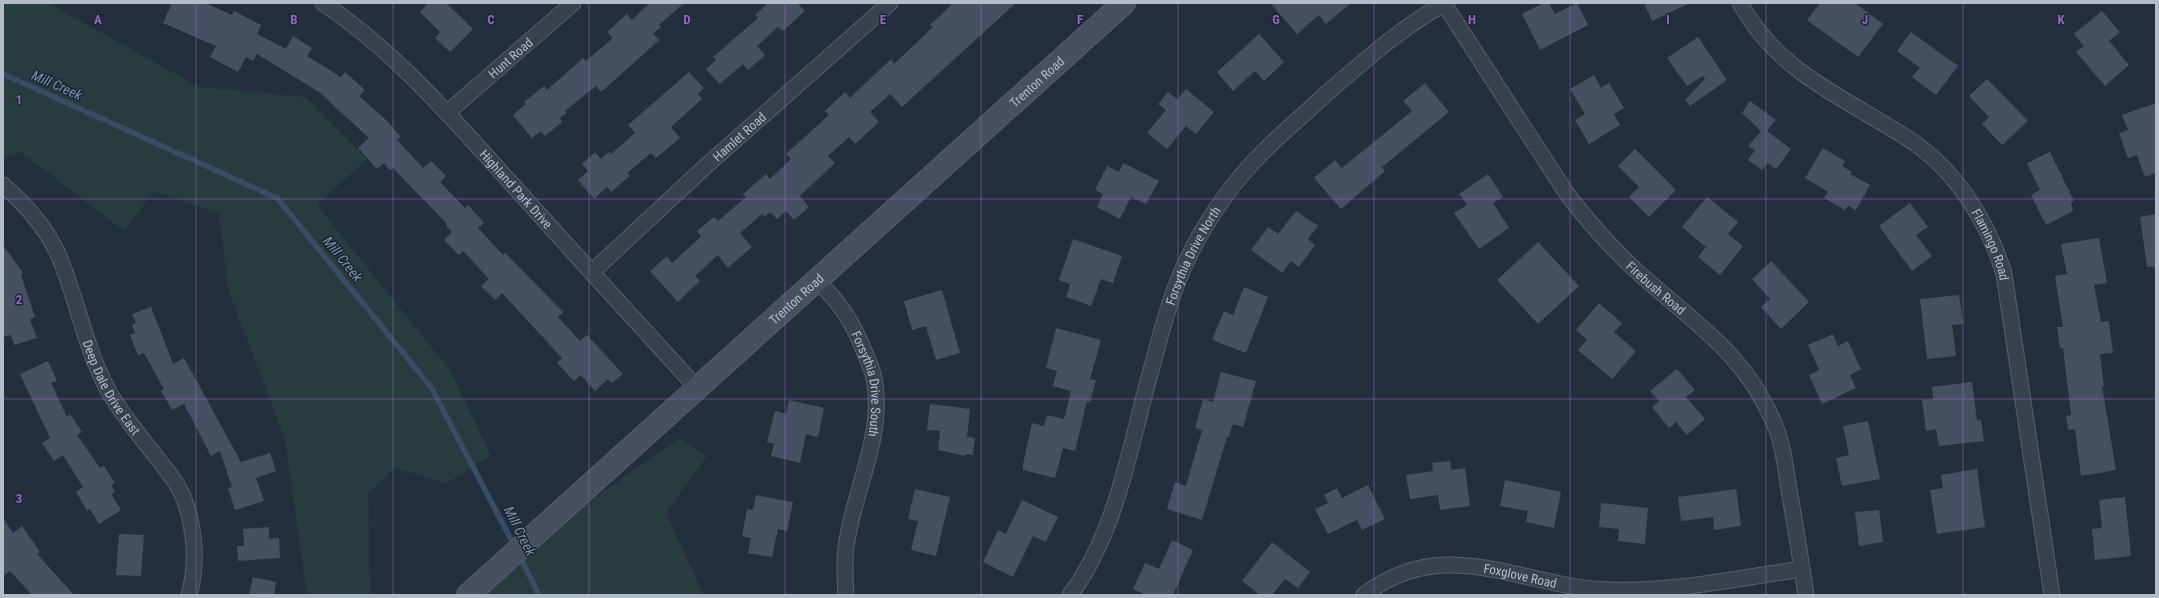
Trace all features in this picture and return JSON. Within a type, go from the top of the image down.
[{"type":"main road","name":"Trenton Road","points":[[468,595],[1124,3]]},
{"type":"street","name":"Highland Park Drive","points":[[323,3],[368,35],[394,58],[447,113],[697,388]]},
{"type":"street","name":"Hunt Road","points":[[447,113],[573,3]]},
{"type":"street","name":"Hamlet Road","points":[[592,272],[707,165],[890,3]]},
{"type":"street","name":"Flamingo Road","points":[[1740,3],[1766,41],[1783,58],[1811,80],[1914,142],[1931,156],[1959,187],[1983,223],[1997,252],[2004,274],[2052,595]]},
{"type":"street","name":"Firebush Road","points":[[1445,4],[1567,194],[1587,220],[1614,250],[1643,277],[1697,321],[1727,349],[1749,376],[1774,423],[1783,449],[1806,595]]},
{"type":"street","name":"Forsythia Drive North","points":[[1070,595],[1091,560],[1118,493],[1167,313],[1180,276],[1209,220],[1240,177],[1264,150],[1355,68],[1397,35],[1445,4]]},
{"type":"street","name":"Deep Dale Drive East","points":[[3,186],[27,209],[57,253],[97,364],[108,390],[133,428],[174,480],[182,494],[193,536],[194,558],[189,595]]},
{"type":"street","name":"Forsythia Drive South","points":[[816,280],[838,301],[856,331],[871,365],[875,384],[874,432],[846,545],[844,571],[846,595]]},
{"type":"street","name":"Foxglove Road","points":[[1364,595],[1390,578],[1429,566],[1451,564],[1484,566],[1568,584],[1611,590],[1657,590],[1802,569]]},
{"type":"green space","points":[[3,3],[48,3],[199,87],[306,97],[367,159],[317,205],[450,370],[491,456],[447,483],[395,468],[368,493],[370,595],[307,595],[285,439],[228,289],[219,214],[154,191],[124,231],[21,152],[3,158]]},
{"type":"green space","points":[[679,438],[707,456],[666,513],[704,595],[459,595]]},
{"type":"building","points":[[172,3],[205,3],[232,15],[234,11],[261,25],[257,34],[286,49],[293,36],[312,48],[307,56],[341,77],[345,72],[365,90],[359,96],[385,119],[401,137],[397,140],[423,168],[431,161],[446,176],[440,182],[465,208],[468,205],[484,223],[478,228],[503,255],[505,253],[563,312],[558,317],[580,341],[587,335],[623,374],[612,383],[608,379],[595,391],[581,375],[574,381],[557,363],[562,358],[502,293],[495,300],[481,286],[489,279],[463,251],[459,255],[444,240],[452,232],[446,225],[447,224],[393,168],[390,170],[384,163],[377,169],[358,148],[369,138],[319,92],[257,54],[253,61],[246,57],[238,72],[210,57],[216,46],[163,23]]},
{"type":"building","points":[[428,3],[446,3],[473,29],[450,52],[435,38],[440,32],[420,12]]},
{"type":"building","points":[[650,3],[684,3],[659,25],[661,27],[653,34],[659,40],[636,61],[601,92],[596,86],[565,111],[567,113],[560,118],[562,122],[545,136],[541,131],[532,138],[513,115],[526,104],[524,102],[544,86],[547,90],[583,58],[586,61],[613,38],[607,32],[627,14],[632,20]]},
{"type":"building","points":[[768,3],[797,3],[805,11],[783,31],[778,27],[757,46],[765,55],[748,70],[743,64],[720,84],[706,69],[716,60],[713,57],[758,18],[755,15]]},
{"type":"building","points":[[953,3],[1016,3],[902,107],[890,94],[870,112],[879,122],[855,144],[849,137],[828,156],[835,163],[800,196],[809,207],[794,220],[786,211],[777,219],[770,212],[764,217],[762,214],[740,233],[752,247],[728,268],[718,255],[695,276],[700,281],[678,302],[650,271],[667,256],[672,263],[701,237],[697,231],[714,217],[718,221],[746,197],[743,194],[766,174],[770,179],[791,159],[786,154],[829,115],[825,111],[845,92],[850,98],[891,59],[894,64],[933,27],[930,25]]},
{"type":"building","points":[[1270,3],[1351,3],[1326,24],[1319,15],[1297,34]]},
{"type":"building","points":[[1543,3],[1549,3],[1555,14],[1577,3],[1588,25],[1540,50],[1522,14]]},
{"type":"building","points":[[1644,3],[1690,3],[1652,21]]},
{"type":"building","points":[[1820,3],[1855,3],[1883,24],[1858,57],[1807,20]]},
{"type":"building","points":[[2102,11],[2120,32],[2109,41],[2129,65],[2105,86],[2076,52],[2084,46],[2074,34]]},
{"type":"building","points":[[1911,32],[1958,66],[1936,95],[1912,77],[1920,68],[1897,51]]},
{"type":"building","points":[[1259,34],[1284,62],[1264,81],[1255,71],[1233,91],[1217,72]]},
{"type":"building","points":[[1698,37],[1727,80],[1690,106],[1685,100],[1705,79],[1703,76],[1687,86],[1667,58]]},
{"type":"building","points":[[689,72],[704,88],[698,94],[702,99],[671,127],[680,138],[656,158],[651,153],[627,173],[630,176],[611,192],[607,187],[594,199],[578,180],[588,171],[582,164],[595,152],[601,159],[609,152],[611,154],[635,133],[628,125]]},
{"type":"building","points":[[1594,75],[1601,88],[1609,83],[1624,108],[1614,114],[1620,125],[1589,144],[1575,120],[1585,114],[1570,89]]},
{"type":"building","points":[[1987,79],[2028,121],[2002,145],[1982,124],[1989,117],[1969,96]]},
{"type":"building","points":[[1425,83],[1449,112],[1382,167],[1385,171],[1341,209],[1314,178],[1335,160],[1342,168],[1412,111],[1403,101]]},
{"type":"building","points":[[1186,89],[1214,112],[1196,134],[1186,126],[1167,149],[1147,133],[1166,110],[1158,104],[1168,92],[1177,99]]},
{"type":"building","points":[[1750,101],[1776,120],[1767,131],[1791,149],[1776,169],[1768,163],[1762,170],[1748,160],[1755,150],[1748,146],[1761,131],[1742,113]]},
{"type":"building","points":[[2156,103],[2156,173],[2145,177],[2137,155],[2128,158],[2119,133],[2128,130],[2122,115]]},
{"type":"building","points":[[1823,148],[1845,161],[1842,166],[1852,172],[1850,174],[1870,185],[1856,210],[1848,206],[1845,210],[1824,198],[1828,192],[1805,178]]},
{"type":"building","points":[[1635,149],[1676,190],[1649,217],[1629,197],[1639,187],[1618,166]]},
{"type":"building","points":[[2050,152],[2074,201],[2071,202],[2073,211],[2046,225],[2031,195],[2040,190],[2027,163]]},
{"type":"building","points":[[1123,163],[1159,181],[1146,204],[1131,197],[1120,219],[1097,207],[1103,194],[1095,190],[1107,166],[1119,172]]},
{"type":"building","points":[[1488,174],[1503,197],[1493,203],[1509,228],[1479,249],[1454,213],[1467,205],[1459,194]]},
{"type":"building","points":[[1707,197],[1738,222],[1728,234],[1743,246],[1720,275],[1698,257],[1706,247],[1682,227]]},
{"type":"building","points":[[1910,203],[1928,227],[1916,235],[1932,256],[1912,271],[1879,226]]},
{"type":"building","points":[[1296,211],[1318,226],[1308,239],[1315,245],[1299,267],[1291,261],[1282,273],[1251,250],[1268,227],[1278,234]]},
{"type":"building","points":[[2156,214],[2156,267],[2147,267],[2140,217]]},
{"type":"building","points":[[2099,238],[2107,283],[2094,285],[2101,322],[2109,321],[2113,353],[2100,354],[2104,386],[2102,386],[2116,470],[2081,476],[2075,429],[2068,430],[2066,416],[2071,415],[2063,348],[2060,348],[2057,327],[2063,327],[2055,276],[2067,274],[2061,244]]},
{"type":"building","points":[[1073,239],[1122,256],[1113,283],[1101,279],[1091,306],[1066,297],[1070,284],[1059,280]]},
{"type":"building","points":[[1538,242],[1579,286],[1538,324],[1497,280]]},
{"type":"building","points":[[3,245],[23,273],[21,275],[35,317],[30,319],[37,338],[14,345],[11,335],[3,337]]},
{"type":"building","points":[[1771,261],[1809,302],[1781,329],[1761,307],[1770,299],[1752,279]]},
{"type":"building","points":[[1244,287],[1268,297],[1246,353],[1212,340],[1224,311],[1233,315]]},
{"type":"building","points":[[942,290],[960,353],[936,360],[926,326],[912,330],[904,301]]},
{"type":"building","points":[[1959,295],[1963,324],[1952,325],[1956,356],[1927,359],[1920,299]]},
{"type":"building","points":[[1599,303],[1622,323],[1614,332],[1636,351],[1612,379],[1578,350],[1587,340],[1576,330]]},
{"type":"building","points":[[151,307],[173,364],[184,358],[241,462],[270,453],[276,471],[256,478],[264,501],[235,510],[228,488],[232,487],[220,451],[211,456],[184,404],[172,410],[161,391],[164,389],[144,353],[138,355],[130,335],[135,333],[132,325],[136,323],[132,314]]},
{"type":"building","points":[[1056,328],[1101,340],[1090,379],[1096,380],[1090,402],[1087,401],[1075,451],[1063,448],[1055,478],[1023,470],[1023,464],[1032,423],[1044,426],[1047,415],[1064,419],[1071,391],[1053,386],[1057,371],[1046,368]]},
{"type":"building","points":[[1833,334],[1838,346],[1848,341],[1861,369],[1850,375],[1856,388],[1822,404],[1809,375],[1819,370],[1808,345]]},
{"type":"building","points":[[48,361],[57,381],[51,383],[67,417],[70,414],[82,432],[77,435],[100,468],[104,466],[115,483],[111,485],[115,492],[111,494],[121,510],[99,524],[90,509],[87,511],[76,492],[83,487],[63,455],[54,461],[42,443],[50,438],[20,374]]},
{"type":"building","points":[[1677,369],[1695,390],[1686,397],[1705,419],[1687,435],[1676,422],[1669,428],[1652,407],[1659,401],[1650,391]]},
{"type":"building","points":[[1221,372],[1256,381],[1243,427],[1233,424],[1229,437],[1227,437],[1202,520],[1167,509],[1175,482],[1186,486],[1202,430],[1195,428],[1203,399],[1213,402]]},
{"type":"building","points":[[1972,382],[1977,420],[1981,420],[1984,441],[1939,446],[1936,429],[1926,431],[1922,400],[1933,399],[1932,387]]},
{"type":"building","points":[[789,400],[824,408],[818,437],[806,434],[800,463],[771,456],[774,444],[767,442],[775,411],[786,414]]},
{"type":"building","points":[[930,404],[970,409],[967,437],[975,438],[973,455],[965,454],[965,456],[938,450],[940,431],[927,430]]},
{"type":"building","points":[[1868,421],[1880,479],[1842,486],[1836,458],[1849,455],[1843,426]]},
{"type":"building","points":[[1450,461],[1451,470],[1465,468],[1470,506],[1440,510],[1438,495],[1410,499],[1406,475],[1433,471],[1432,463]]},
{"type":"building","points":[[1977,469],[1985,527],[1937,534],[1930,490],[1943,488],[1941,475]]},
{"type":"building","points":[[1505,480],[1561,492],[1554,528],[1526,522],[1528,511],[1500,506]]},
{"type":"building","points":[[1368,485],[1385,519],[1362,530],[1357,520],[1328,534],[1315,509],[1328,503],[1324,495],[1337,488],[1342,498]]},
{"type":"building","points":[[915,489],[950,497],[936,556],[911,550],[918,521],[908,519]]},
{"type":"building","points":[[1736,489],[1741,526],[1714,530],[1713,517],[1681,521],[1678,497]]},
{"type":"building","points":[[756,495],[793,502],[787,531],[778,529],[772,557],[748,553],[751,538],[742,536],[747,509],[753,510]]},
{"type":"building","points":[[2125,497],[2131,556],[2095,560],[2092,529],[2102,528],[2099,500]]},
{"type":"building","points":[[1022,500],[1058,517],[1046,542],[1033,536],[1013,577],[983,562],[998,530],[1006,534]]},
{"type":"building","points":[[1601,503],[1648,508],[1645,544],[1618,541],[1619,529],[1599,527]]},
{"type":"building","points":[[1879,510],[1883,542],[1859,546],[1855,512]]},
{"type":"building","points":[[3,518],[13,533],[22,526],[40,552],[37,554],[74,595],[32,595],[10,571],[3,576]]},
{"type":"building","points":[[269,527],[269,539],[279,538],[280,558],[238,561],[237,546],[244,546],[243,529]]},
{"type":"building","points":[[119,534],[144,535],[141,576],[116,575]]},
{"type":"building","points":[[1172,540],[1193,550],[1173,595],[1146,595],[1133,589],[1145,563],[1159,569]]},
{"type":"building","points":[[1272,542],[1310,572],[1298,588],[1285,579],[1272,595],[1260,595],[1242,581]]},
{"type":"building","points":[[253,577],[276,582],[274,595],[249,595]]},
{"type":"waterway","name":"Mill Creek","points":[[3,74],[277,198],[431,387],[515,547]]},
{"type":"waterway","name":"Mill Creek","points":[[519,555],[539,595]]}]
